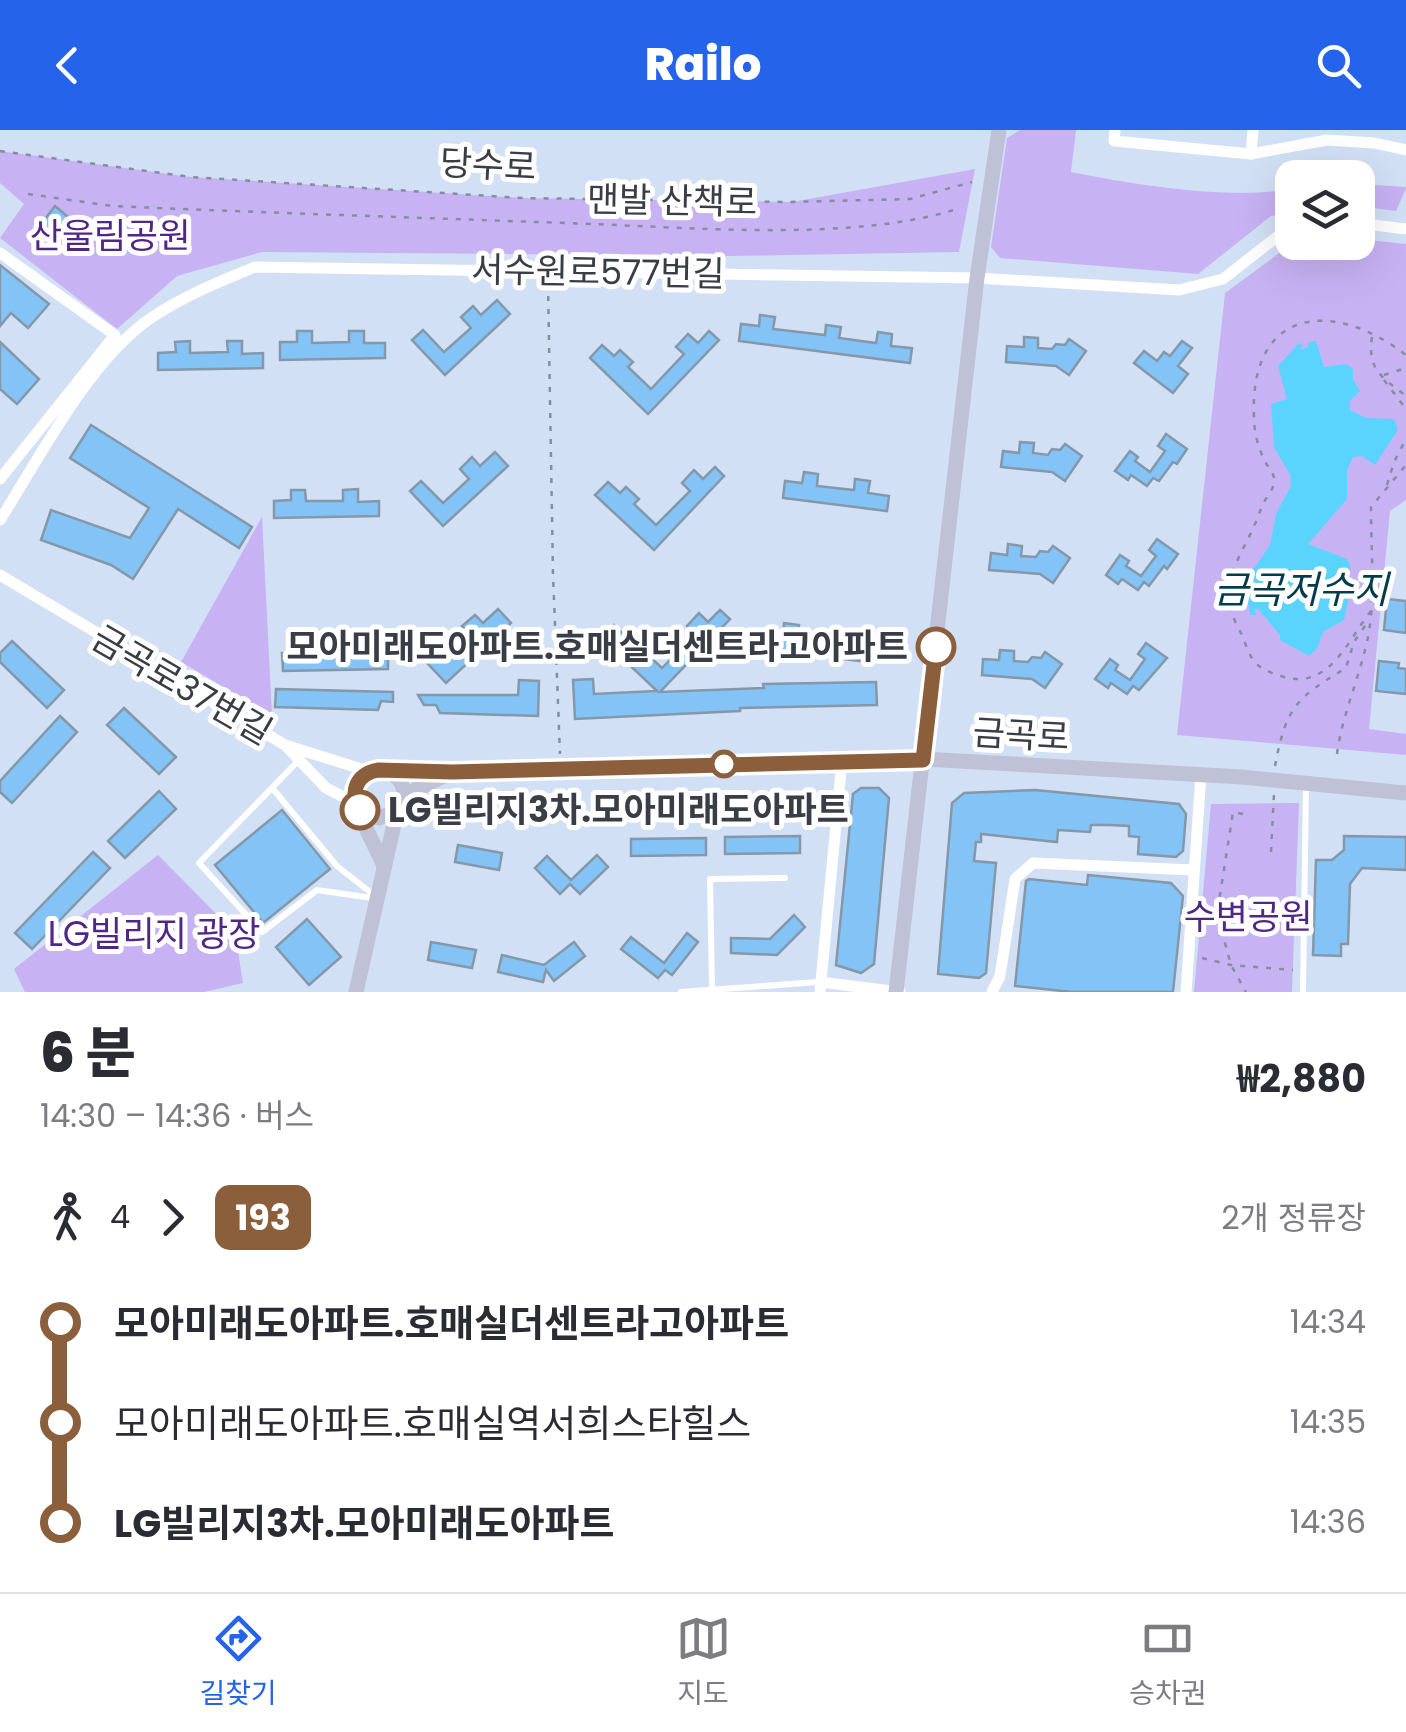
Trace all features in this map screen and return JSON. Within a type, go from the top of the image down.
[{"type":"main road","points":[[898,992],[977,278],[998,130]]},
{"type":"main road","name":"금곡로","points":[[378,771],[923,760],[1201,774],[1406,793]]},
{"type":"main road","points":[[356,992],[400,803],[399,781],[378,771],[355,788],[384,866]]},
{"type":"main road","name":"금곡로","points":[[400,803],[452,772]]},
{"type":"main road","points":[[359,807],[379,818],[400,803]]},
{"type":"street","points":[[1116,130],[1114,142],[1251,154],[1374,136],[1406,150]]},
{"type":"street","points":[[1251,154],[1253,130]]},
{"type":"street","points":[[1375,225],[1406,229]]},
{"type":"street","name":"서수원로577번길","points":[[0,520],[113,344],[190,295],[254,267],[977,278],[1179,290],[1223,279],[1275,238]]},
{"type":"street","points":[[0,255],[115,335],[113,344],[0,479]]},
{"type":"street","name":"금곡로37번길","points":[[0,575],[285,745],[326,788],[359,807]]},
{"type":"street","points":[[285,745],[378,771]]},
{"type":"street","points":[[842,761],[820,987],[898,992]]},
{"type":"street","points":[[1186,992],[1201,774]]},
{"type":"street","points":[[992,992],[1000,976],[1015,879],[1033,863],[1194,870]]},
{"type":"lane","points":[[298,761],[199,863],[262,932],[317,890],[379,899]]},
{"type":"lane","points":[[1304,992],[1306,784]]},
{"type":"lane","points":[[274,788],[337,866],[379,899]]},
{"type":"lane","points":[[712,988],[710,879],[785,878]]},
{"type":"lane","points":[[681,992],[820,987]]},
{"type":"path","name":"당수로","points":[[0,151],[191,177],[522,198],[910,200],[972,182]]},
{"type":"path","name":"맨발 산책로","points":[[28,194],[112,206],[693,228],[920,220],[954,210]]},
{"type":"path","points":[[548,271],[561,770]]},
{"type":"path","points":[[1370,611],[1336,664],[1313,676],[1289,678],[1253,663],[1228,602],[1231,571],[1251,538],[1274,483],[1274,475],[1258,444],[1254,422],[1257,379],[1268,347],[1292,324],[1341,324],[1406,355]]},
{"type":"path","points":[[1372,336],[1370,354],[1405,408]]},
{"type":"path","points":[[1381,375],[1406,368]]},
{"type":"path","points":[[1381,375],[1406,396]]},
{"type":"path","points":[[1387,486],[1406,442]]},
{"type":"path","points":[[1337,754],[1340,730],[1356,690],[1370,618],[1370,507],[1406,465]]},
{"type":"path","points":[[1306,692],[1346,668],[1354,642],[1370,618]]},
{"type":"path","points":[[1243,814],[1233,812],[1217,914],[1231,965],[1246,992]]},
{"type":"path","points":[[1190,955],[1231,965],[1304,971]]},
{"type":"green space","points":[[1020,130],[1076,130],[1071,172],[1211,192],[1275,191],[1275,215],[1198,274],[1000,258],[991,247],[1007,138]]},
{"type":"green space","name":"산울림공원","points":[[0,151],[191,177],[522,198],[792,202],[975,169],[959,252],[730,256],[262,252],[177,276],[117,329],[0,238],[24,204],[0,183]]},
{"type":"green space","points":[[1375,185],[1406,187],[1396,211],[1375,208]]},
{"type":"green space","points":[[1375,241],[1406,244],[1406,500],[1390,511],[1369,729],[1406,734],[1406,755],[1177,735],[1225,293],[1275,256],[1275,260],[1375,260]]},
{"type":"green space","points":[[262,517],[272,715],[181,662]]},
{"type":"green space","name":"수변공원","points":[[1299,803],[1292,992],[1194,992],[1211,804]]},
{"type":"green space","name":"LG빌리지 광장","points":[[158,855],[235,933],[243,983],[204,992],[25,992],[14,969]]},
{"type":"water","name":"금곡저수지","points":[[1316,341],[1324,367],[1346,364],[1353,369],[1353,379],[1360,391],[1350,401],[1350,410],[1366,418],[1394,419],[1398,430],[1375,465],[1362,456],[1353,457],[1347,470],[1347,499],[1308,544],[1347,559],[1350,566],[1344,620],[1323,632],[1317,649],[1309,656],[1280,640],[1258,609],[1254,609],[1256,615],[1250,615],[1245,582],[1270,545],[1276,514],[1291,486],[1290,475],[1274,447],[1271,404],[1287,399],[1278,366],[1299,343],[1303,345],[1300,350]]},
{"type":"building","points":[[55,206],[74,222],[61,238],[42,223]]},
{"type":"building","points":[[0,265],[49,304],[28,328],[11,313],[0,326]]},
{"type":"building","points":[[497,300],[510,314],[445,375],[412,340],[423,330],[444,352],[471,328],[461,317],[473,306],[481,315]]},
{"type":"building","points":[[760,315],[775,317],[773,329],[825,335],[826,325],[841,327],[839,338],[876,343],[878,332],[892,334],[891,346],[912,348],[910,363],[739,341],[741,324],[759,326]]},
{"type":"building","points":[[297,331],[312,331],[312,343],[349,342],[349,331],[364,331],[364,343],[385,343],[385,358],[280,360],[280,342],[297,342]]},
{"type":"building","points":[[709,331],[719,340],[648,414],[590,358],[602,345],[614,356],[620,350],[633,362],[628,367],[651,389],[684,354],[676,347],[688,334],[698,343]]},
{"type":"building","points":[[1024,337],[1038,338],[1038,348],[1052,349],[1056,344],[1065,345],[1069,339],[1086,351],[1069,375],[1056,366],[1006,362],[1007,346],[1024,347]]},
{"type":"building","points":[[190,341],[190,353],[228,352],[227,341],[242,341],[242,354],[263,353],[263,368],[158,370],[158,353],[176,352],[175,342]]},
{"type":"building","points":[[1182,341],[1192,348],[1178,366],[1188,374],[1173,393],[1134,363],[1144,351],[1157,361],[1164,352],[1170,356]]},
{"type":"building","points":[[0,342],[39,379],[17,404],[0,389]]},
{"type":"building","points":[[91,425],[252,527],[239,548],[178,509],[133,579],[111,565],[41,540],[51,510],[130,538],[149,508],[70,458]]},
{"type":"building","points":[[1166,434],[1187,449],[1159,481],[1153,478],[1147,486],[1131,475],[1128,480],[1115,471],[1130,451],[1138,457],[1135,461],[1150,472],[1165,451],[1158,446]]},
{"type":"building","points":[[1020,442],[1034,443],[1033,453],[1048,455],[1065,444],[1082,456],[1065,481],[1052,472],[1001,467],[1003,451],[1019,453]]},
{"type":"building","points":[[495,452],[508,466],[443,526],[410,491],[421,481],[443,503],[469,479],[460,469],[472,457],[480,466]]},
{"type":"building","points":[[715,467],[724,476],[654,550],[595,495],[608,482],[620,493],[626,487],[639,499],[634,504],[656,525],[690,491],[682,483],[694,470],[703,479]]},
{"type":"building","points":[[804,472],[818,474],[817,486],[854,490],[855,479],[870,481],[868,493],[889,496],[887,511],[783,498],[785,481],[802,483]]},
{"type":"building","points":[[358,489],[358,502],[379,501],[379,516],[274,518],[274,501],[291,500],[291,490],[305,490],[306,501],[343,501],[343,490]]},
{"type":"building","points":[[1157,539],[1178,554],[1149,586],[1144,582],[1138,590],[1122,579],[1118,584],[1106,575],[1120,555],[1129,561],[1126,566],[1141,576],[1156,556],[1149,550]]},
{"type":"building","points":[[1008,544],[1022,546],[1021,556],[1036,557],[1053,546],[1070,558],[1053,583],[1040,574],[989,570],[991,553],[1007,555]]},
{"type":"building","points":[[1387,599],[1406,601],[1406,633],[1384,630]]},
{"type":"building","points":[[498,609],[511,623],[446,683],[413,648],[424,638],[445,661],[472,636],[462,626],[475,615],[483,623]]},
{"type":"building","points":[[720,610],[730,619],[660,692],[764,688],[763,684],[876,682],[877,705],[740,708],[575,719],[573,680],[593,679],[594,694],[657,691],[601,638],[614,625],[625,636],[631,630],[644,642],[639,647],[662,668],[695,634],[687,626],[699,613],[708,622]]},
{"type":"building","points":[[784,623],[799,625],[797,636],[834,641],[836,630],[851,632],[849,644],[870,647],[868,662],[764,649],[766,632],[783,634]]},
{"type":"building","points":[[12,641],[64,690],[47,708],[0,662],[0,653]]},
{"type":"building","points":[[314,642],[314,654],[352,653],[352,642],[366,642],[367,654],[388,654],[388,669],[283,671],[282,653],[300,653],[300,643]]},
{"type":"building","points":[[1146,643],[1167,658],[1139,690],[1133,686],[1127,694],[1111,683],[1108,688],[1095,679],[1110,659],[1118,665],[1115,670],[1130,680],[1145,659],[1138,654]]},
{"type":"building","points":[[1000,650],[1014,651],[1014,661],[1028,662],[1032,657],[1041,658],[1045,652],[1062,664],[1045,688],[1032,679],[982,675],[983,659],[999,660]]},
{"type":"building","points":[[1379,661],[1399,663],[1398,668],[1406,669],[1406,694],[1376,691]]},
{"type":"building","points":[[519,680],[539,681],[538,716],[440,713],[436,705],[424,705],[418,695],[518,695]]},
{"type":"building","points":[[276,689],[393,692],[393,702],[381,701],[378,710],[275,707]]},
{"type":"building","points":[[124,708],[176,757],[159,774],[107,725]]},
{"type":"building","points":[[60,716],[77,732],[12,803],[0,792],[0,781]]},
{"type":"building","points":[[861,788],[879,788],[889,798],[874,964],[861,973],[836,965],[853,794]]},
{"type":"building","points":[[1035,790],[1179,804],[1186,814],[1183,851],[1176,857],[1138,854],[1139,837],[1129,836],[1129,826],[1091,825],[1090,832],[1058,830],[1057,842],[981,834],[974,861],[996,863],[986,973],[979,978],[938,974],[952,803],[964,793]]},
{"type":"building","points":[[159,791],[176,809],[125,858],[108,841]]},
{"type":"building","points":[[282,810],[330,869],[263,923],[215,865]]},
{"type":"building","points":[[800,836],[800,853],[725,854],[725,837]]},
{"type":"building","points":[[1344,836],[1406,837],[1406,870],[1362,868],[1350,884],[1348,944],[1341,944],[1341,956],[1313,955],[1316,860],[1332,860],[1344,850]]},
{"type":"building","points":[[706,838],[706,855],[631,856],[631,839]]},
{"type":"building","points":[[458,845],[502,853],[499,870],[455,862]]},
{"type":"building","points":[[93,852],[110,868],[32,949],[15,933]]},
{"type":"building","points":[[597,855],[608,867],[580,894],[570,884],[560,894],[535,868],[547,856],[571,880]]},
{"type":"building","points":[[1088,875],[1171,883],[1183,896],[1173,992],[1072,992],[1015,986],[1026,881],[1087,885]]},
{"type":"building","points":[[794,915],[805,927],[777,955],[731,953],[731,938],[770,939]]},
{"type":"building","points":[[307,919],[341,957],[309,985],[276,947]]},
{"type":"building","points":[[687,933],[698,942],[672,975],[665,970],[658,978],[621,949],[631,937],[664,963]]},
{"type":"building","points":[[431,942],[476,950],[472,968],[428,960]]},
{"type":"building","points":[[574,942],[585,956],[554,981],[546,970],[543,982],[498,972],[502,955],[544,965]]},
{"type":"bus line","name":"193","points":[[360,810],[355,796],[358,781],[378,770],[561,770],[923,760],[936,647]]},
{"type":"place","name":"모아미래도아파트.호매실더센트라고아파트","points":[[936,647]]},
{"type":"place","name":"LG빌리지3차.모아미래도아파트","points":[[360,810]]}]
